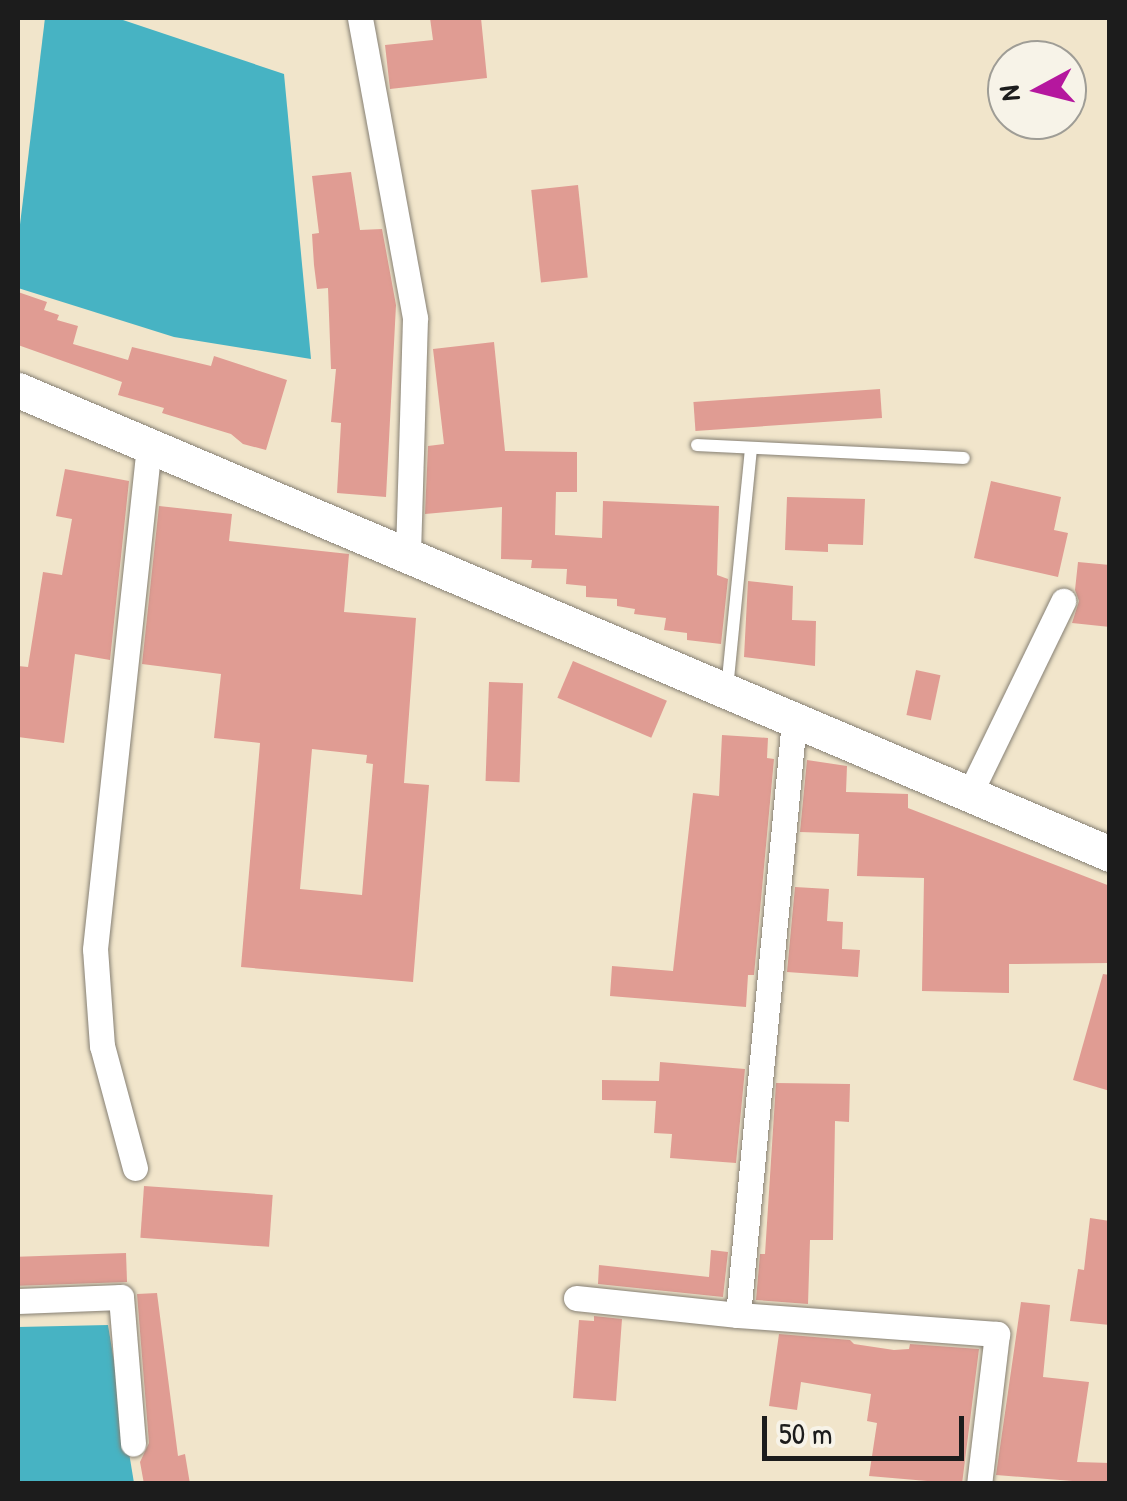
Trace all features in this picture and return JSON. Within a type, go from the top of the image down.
[{"type":"main road","points":[[18,390],[1110,854]]},
{"type":"street","points":[[360,18],[414,318],[408,556]]},
{"type":"street","points":[[136,1168],[102,1046],[95,949],[148,445]]},
{"type":"street","points":[[969,794],[1064,601]]},
{"type":"street","points":[[738,1316],[794,720]]},
{"type":"street","points":[[18,1301],[121,1298],[133,1444]]},
{"type":"street","points":[[576,1298],[738,1316],[997,1334],[979,1484]]},
{"type":"lane","points":[[697,445],[964,458]]},
{"type":"lane","points":[[727,692],[751,448]]},
{"type":"water","points":[[45,18],[117,18],[284,74],[311,359],[174,337],[18,288],[18,241]]},
{"type":"water","points":[[108,1325],[134,1483],[18,1483],[18,1327]]},
{"type":"building","points":[[430,18],[481,18],[487,78],[390,89],[385,45],[433,40]]},
{"type":"building","points":[[351,172],[360,230],[382,229],[396,305],[386,497],[337,493],[341,423],[331,422],[336,369],[331,369],[328,288],[317,289],[314,265],[312,234],[319,233],[312,176]]},
{"type":"building","points":[[578,185],[588,277],[541,282],[531,190]]},
{"type":"building","points":[[18,292],[47,302],[44,310],[59,315],[57,320],[78,326],[73,344],[128,360],[132,347],[211,366],[214,356],[287,380],[266,450],[243,444],[231,434],[162,413],[164,408],[118,395],[122,382],[18,345]]},
{"type":"building","points":[[494,342],[505,451],[577,452],[577,492],[556,492],[555,535],[602,538],[603,501],[719,506],[717,575],[728,579],[721,644],[687,640],[687,633],[664,630],[666,618],[634,614],[635,609],[617,606],[617,599],[586,597],[586,586],[566,584],[567,569],[531,568],[532,560],[501,559],[502,507],[425,514],[428,446],[444,444],[433,349]]},
{"type":"building","points":[[880,389],[882,418],[695,431],[693,402]]},
{"type":"building","points":[[65,469],[129,481],[110,660],[75,654],[64,743],[18,737],[18,666],[28,667],[43,572],[62,575],[72,519],[56,516]]},
{"type":"building","points":[[991,481],[1061,497],[1054,530],[1068,533],[1058,577],[974,558]]},
{"type":"building","points":[[787,497],[865,499],[863,545],[828,544],[828,552],[785,550]]},
{"type":"building","points":[[159,506],[232,514],[229,541],[349,554],[344,612],[416,618],[404,783],[429,785],[413,982],[241,967],[260,743],[214,738],[221,674],[142,664]],"holes":[[[312,749],[367,755],[366,763],[373,764],[362,895],[300,889]]]},
{"type":"building","points":[[1078,562],[1110,565],[1110,627],[1072,623],[1079,601],[1075,590]]},
{"type":"building","points":[[748,581],[793,586],[792,620],[816,621],[815,666],[744,657]]},
{"type":"building","points":[[573,661],[667,701],[651,738],[557,698]]},
{"type":"building","points":[[916,670],[940,675],[931,720],[906,715]]},
{"type":"building","points":[[489,682],[523,683],[520,782],[486,781]]},
{"type":"building","points":[[722,735],[768,738],[767,758],[774,759],[754,975],[748,975],[746,1007],[610,996],[612,966],[673,971],[693,793],[719,796]]},
{"type":"building","points":[[807,760],[847,766],[846,792],[908,794],[908,808],[1110,886],[1110,963],[1009,964],[1009,993],[922,991],[924,878],[857,876],[859,834],[800,832]]},
{"type":"building","points":[[795,887],[829,889],[827,921],[843,922],[842,949],[860,950],[858,977],[787,972]]},
{"type":"building","points":[[1103,974],[1110,975],[1110,1091],[1073,1080]]},
{"type":"building","points":[[660,1062],[745,1069],[736,1163],[670,1158],[672,1134],[654,1133],[656,1101],[602,1100],[602,1080],[659,1081]]},
{"type":"building","points":[[776,1083],[850,1084],[849,1122],[835,1121],[833,1240],[810,1240],[808,1304],[756,1300],[760,1254],[765,1254]]},
{"type":"building","points":[[144,1186],[273,1195],[269,1247],[140,1238]]},
{"type":"building","points":[[1090,1218],[1110,1221],[1110,1325],[1070,1321],[1078,1269],[1084,1270]]},
{"type":"building","points":[[711,1250],[728,1252],[723,1297],[598,1284],[599,1265],[709,1277]]},
{"type":"building","points":[[126,1253],[127,1282],[19,1286],[18,1257]]},
{"type":"building","points":[[157,1293],[178,1456],[185,1454],[190,1484],[144,1484],[140,1462],[149,1443],[137,1294]]},
{"type":"building","points":[[1021,1302],[1050,1305],[1043,1377],[1089,1382],[1077,1462],[1110,1463],[1110,1484],[996,1475]]},
{"type":"building","points":[[594,1316],[622,1319],[616,1401],[573,1398],[579,1320],[594,1321]]},
{"type":"building","points":[[779,1334],[850,1340],[854,1344],[894,1350],[909,1349],[910,1344],[979,1349],[962,1484],[869,1476],[877,1423],[867,1421],[871,1394],[801,1382],[797,1410],[769,1406]]}]
